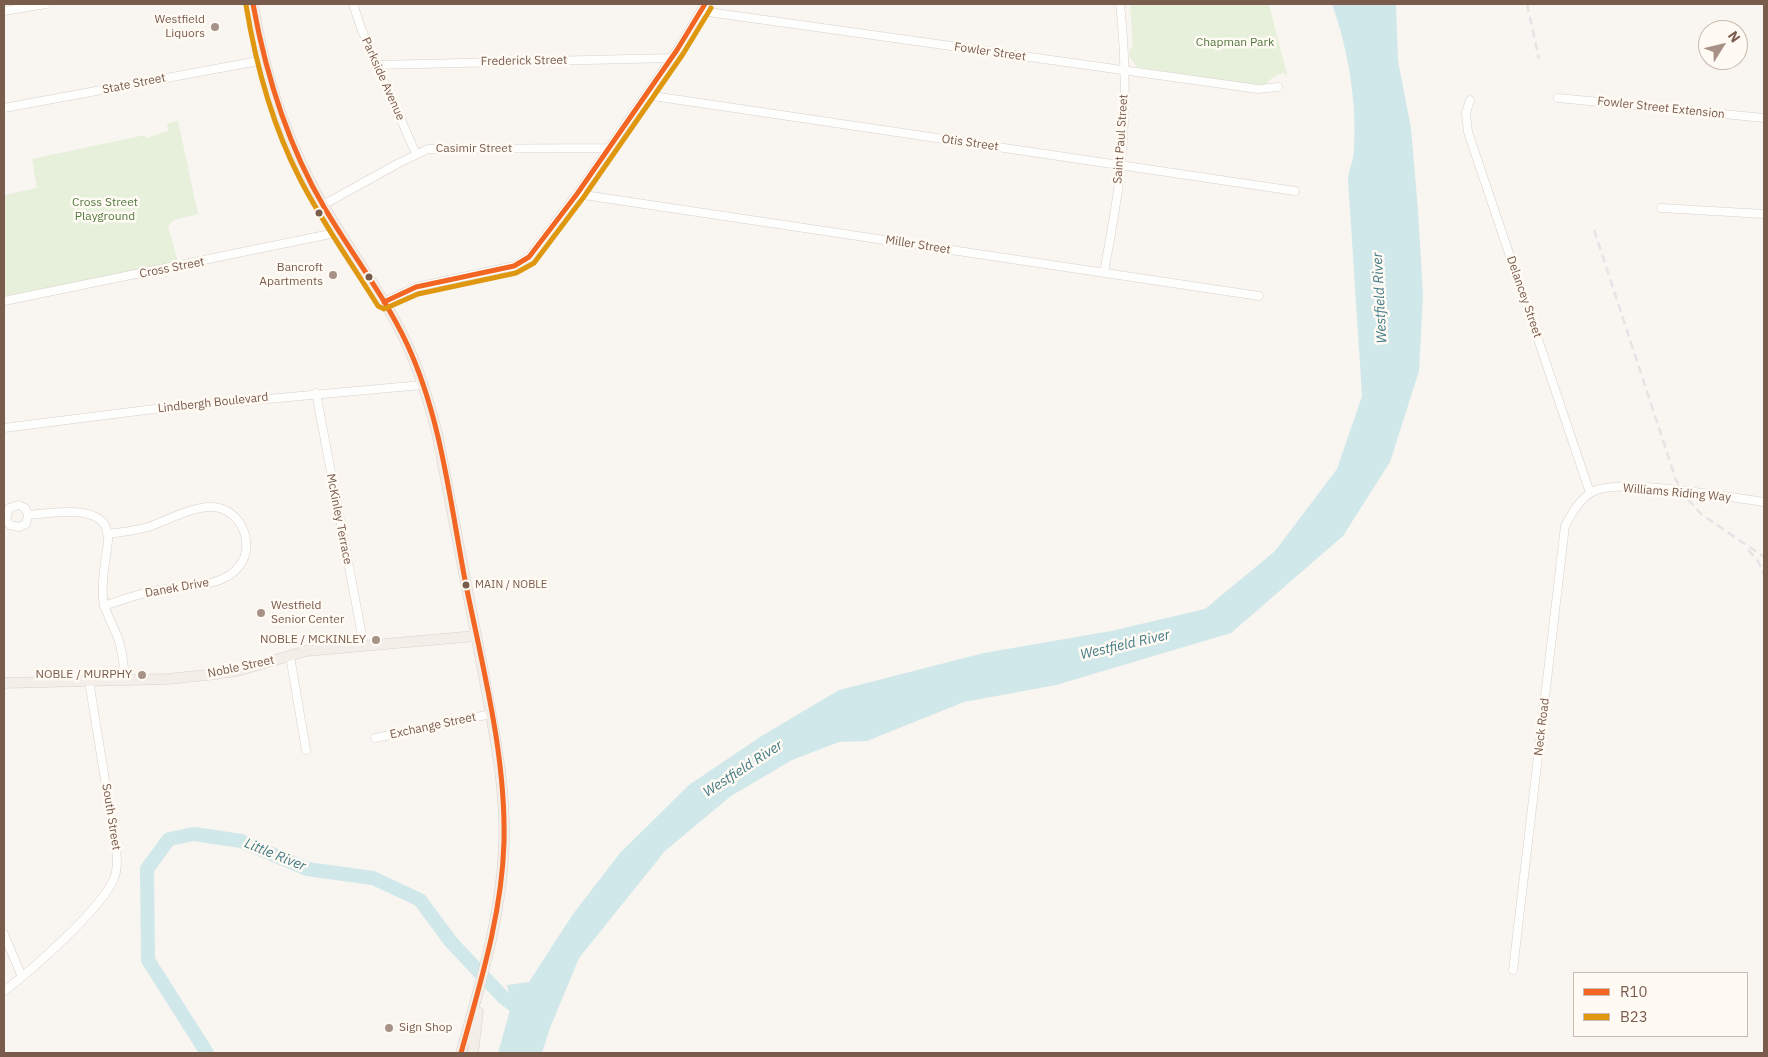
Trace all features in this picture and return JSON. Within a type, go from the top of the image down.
[{"type":"main road","points":[[253,4],[264,60],[290,138],[323,205],[405,339],[437,433],[491,714],[502,796],[504,842],[502,877],[493,930],[479,994],[461,1053]]},
{"type":"main road","name":"Noble Street","points":[[4,683],[125,680],[216,674],[306,651],[476,636]]},
{"type":"main road","points":[[473,1053],[479,994]]},
{"type":"street","points":[[4,11],[46,4]]},
{"type":"street","name":"Parkside Avenue","points":[[352,4],[416,154]]},
{"type":"street","name":"Saint Paul Street","points":[[1104,273],[1121,166],[1125,69],[1120,4]]},
{"type":"street","points":[[384,302],[401,292],[424,285],[520,264],[529,258],[577,194],[672,58],[703,7]]},
{"type":"street","name":"Fowler Street","points":[[703,7],[1258,90],[1278,87]]},
{"type":"street","name":"Frederick Street","points":[[377,65],[672,58]]},
{"type":"street","name":"State Street","points":[[4,108],[264,60]]},
{"type":"street","name":"Otis Street","points":[[646,95],[1295,191]]},
{"type":"street","name":"Fowler Street Extension","points":[[1558,98],[1764,118]]},
{"type":"street","name":"Delancey Street","points":[[1470,100],[1466,113],[1468,132],[1590,493]]},
{"type":"street","name":"Casimir Street","points":[[323,205],[416,154],[436,149],[609,148]]},
{"type":"street","name":"Miller Street","points":[[577,194],[1259,296]]},
{"type":"street","points":[[1660,208],[1764,214]]},
{"type":"street","name":"Cross Street","points":[[4,301],[340,232]]},
{"type":"street","name":"Lindbergh Boulevard","points":[[4,428],[146,410],[316,393],[422,385]]},
{"type":"street","name":"McKinley Terrace","points":[[316,393],[364,646]]},
{"type":"street","name":"Williams Riding Way","points":[[1590,493],[1611,487],[1635,488],[1764,502]]},
{"type":"street","name":"Neck Road","points":[[1513,970],[1565,526],[1575,508],[1590,493]]},
{"type":"street","name":"Danek Drive","points":[[104,606],[149,592],[223,579],[238,568],[244,557],[246,545],[244,533],[235,518],[225,510],[214,507],[195,509],[146,527],[107,534]]},
{"type":"street","points":[[28,515],[85,512],[100,521],[107,534],[102,586],[104,606],[122,650],[125,680]]},
{"type":"street","points":[[290,656],[306,750]]},
{"type":"street","name":"South Street","points":[[4,991],[22,977],[96,904],[113,880],[117,868],[116,848],[89,681]]},
{"type":"street","name":"Exchange Street","points":[[375,738],[491,714]]},
{"type":"street","points":[[4,934],[22,977]]},
{"type":"green space","name":"Chapman Park","points":[[1130,4],[1269,4],[1287,75],[1283,73],[1274,77],[1264,87],[1137,67],[1130,57],[1129,49],[1133,48]]},
{"type":"green space","name":"Cross Street Playground","points":[[178,121],[198,214],[174,220],[168,226],[178,262],[4,296],[4,195],[37,188],[32,159],[145,135],[146,138],[168,131],[167,124]]},
{"type":"water","name":"Westfield River","points":[[1332,4],[1396,4],[1398,61],[1411,128],[1423,295],[1419,371],[1390,462],[1343,536],[1231,633],[1056,685],[964,702],[867,741],[839,742],[792,760],[731,796],[665,851],[579,958],[550,1028],[542,1053],[498,1053],[511,1007],[507,985],[529,982],[573,914],[620,853],[689,785],[760,737],[839,690],[984,653],[1111,631],[1205,609],[1275,551],[1337,469],[1362,396],[1348,179],[1354,153],[1353,94],[1343,39]]},
{"type":"waterway","name":"Little River","points":[[207,1053],[148,960],[147,869],[169,839],[194,834],[241,841],[307,869],[373,878],[420,900],[451,942],[503,997],[525,1014]]},
{"type":"railway","points":[[1527,4],[1539,59]]},
{"type":"railway","points":[[1594,230],[1676,480],[1688,499],[1701,514],[1764,557]]},
{"type":"railway","points":[[1748,550],[1758,561],[1764,575]]},
{"type":"transit line","name":"R10","points":[[253,4],[271,83],[299,159],[334,224],[378,291],[398,326],[419,372],[436,430],[449,490],[465,580],[492,710],[504,809],[502,869],[495,922],[461,1053]]},
{"type":"transit line","name":"R10","points":[[384,302],[416,287],[514,266],[529,257],[577,194],[677,50],[705,4]]},
{"type":"transit line","name":"B23","points":[[246,5],[266,95],[290,159],[328,228],[378,306],[384,309],[418,294],[516,273],[534,263],[583,198],[683,54],[711,8]]},
{"type":"place","name":"Westfield Liquors","points":[[215,27]]},
{"type":"place","name":"Bancroft Apartments","points":[[333,275]]},
{"type":"place","name":"MAIN / NOBLE","points":[[466,585]]},
{"type":"place","name":"Westfield Senior Center","points":[[261,613]]},
{"type":"place","name":"NOBLE / MCKINLEY","points":[[376,640]]},
{"type":"place","name":"NOBLE / MURPHY","points":[[142,675]]},
{"type":"place","name":"Sign Shop","points":[[389,1028]]}]
